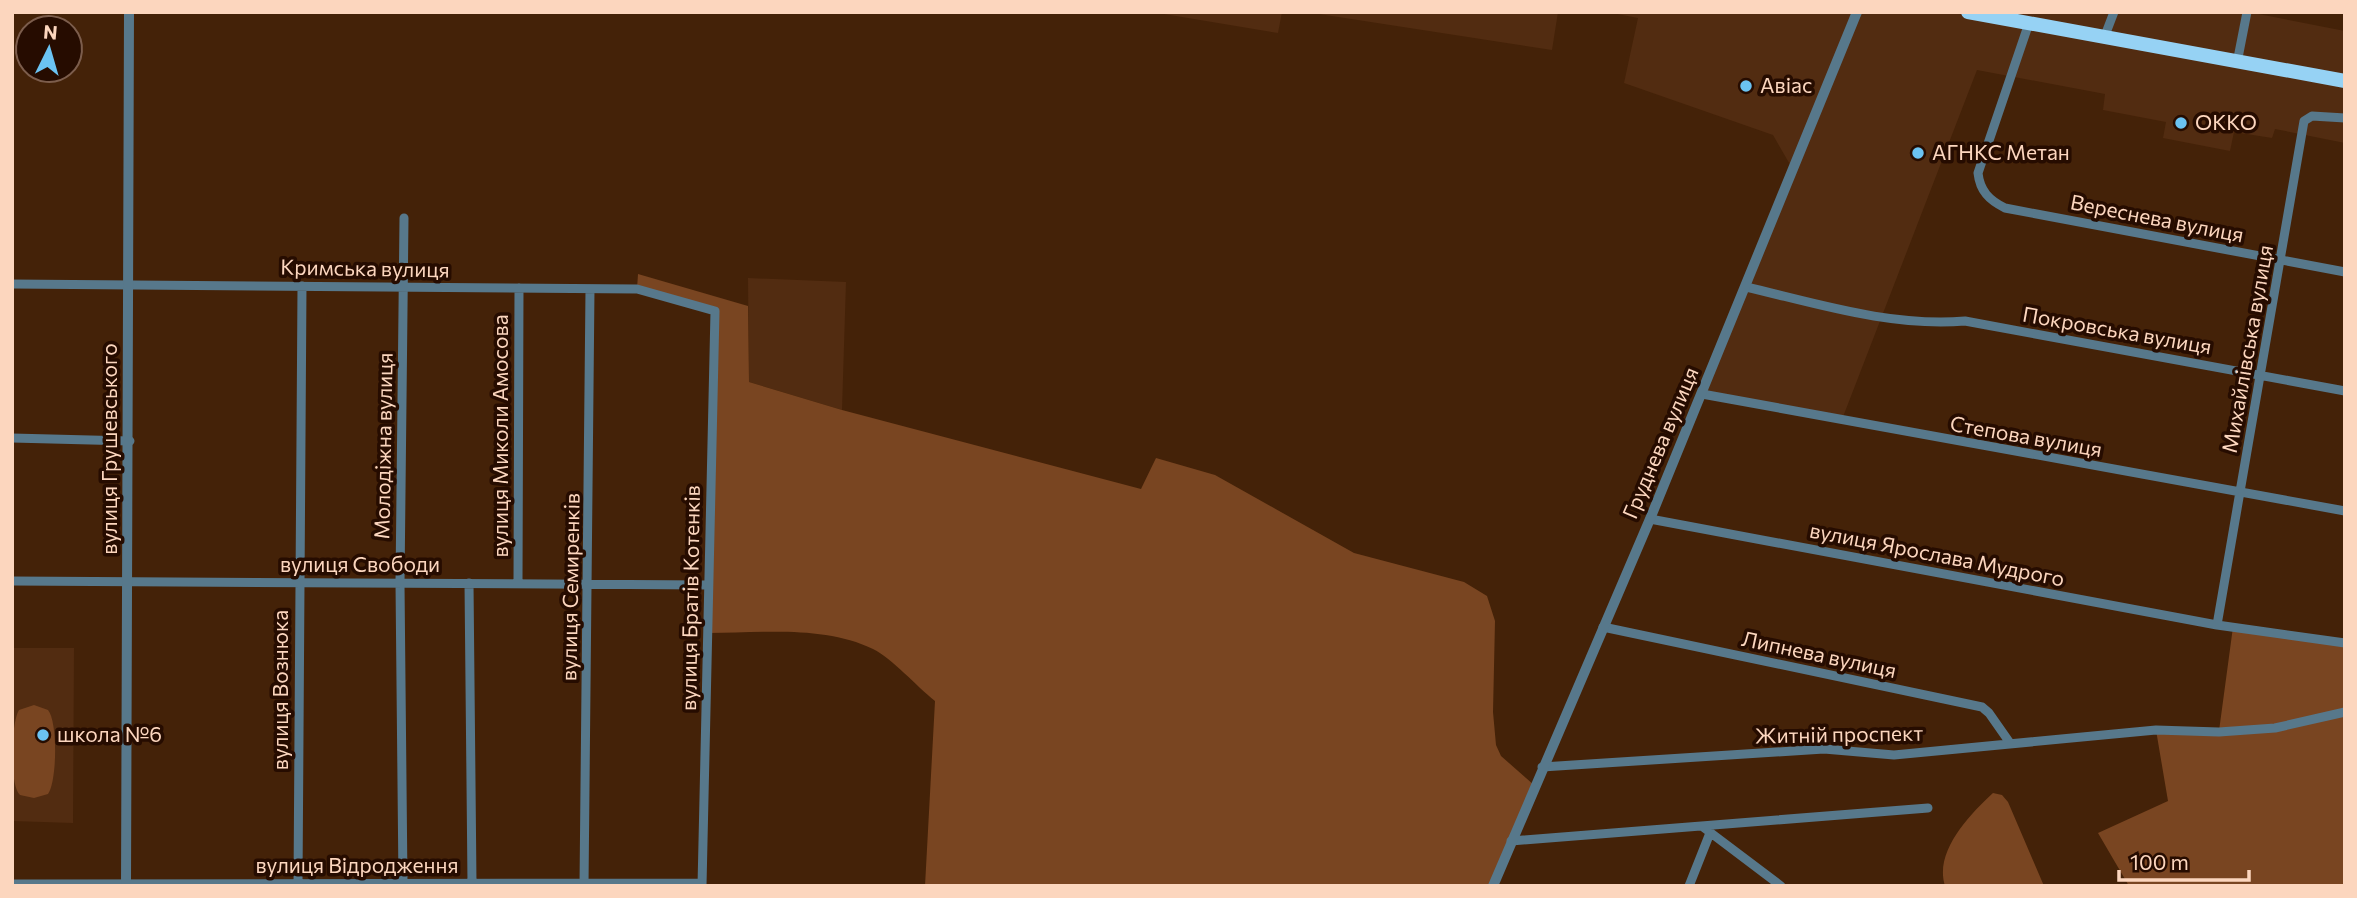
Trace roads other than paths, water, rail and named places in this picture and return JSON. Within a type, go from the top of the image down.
[{"type":"highway","points":[[1968,12],[2345,81]]},
{"type":"street","name":"вулиця Грушевського","points":[[126,885],[130,12]]},
{"type":"street","name":"Груднева вулиця","points":[[1493,886],[1650,519],[1857,12]]},
{"type":"street","points":[[2104,38],[2114,12]]},
{"type":"street","points":[[2237,63],[2247,12]]},
{"type":"street","name":"Вереснева вулиця","points":[[2029,23],[1978,173],[1984,194],[2005,208],[2345,272]]},
{"type":"street","name":"Михайлівська вулиця","points":[[2217,625],[2282,261],[2304,121],[2312,116],[2345,118]]},
{"type":"street","name":"Молодіжна вулиця","points":[[403,883],[400,583],[404,218]]},
{"type":"street","name":"Кримська вулиця","points":[[12,284],[637,289],[715,311]]},
{"type":"street","name":"вулиця Вознюка","points":[[298,884],[302,286]]},
{"type":"street","name":"Покровська вулиця","points":[[1746,287],[1882,319],[1926,324],[1965,321],[2345,391]]},
{"type":"street","name":"вулиця Миколи Амосова","points":[[518,584],[519,288]]},
{"type":"street","name":"вулиця Семиренків","points":[[584,884],[590,289]]},
{"type":"street","name":"вулиця Братів Котенків","points":[[702,884],[715,311]]},
{"type":"street","name":"Степова вулиця","points":[[1702,394],[2345,511]]},
{"type":"street","points":[[12,438],[130,441]]},
{"type":"street","name":"вулиця Ярослава Мудрого","points":[[1650,519],[2217,625],[2345,643]]},
{"type":"street","name":"вулиця Свободи","points":[[12,581],[708,585]]},
{"type":"street","points":[[470,583],[472,883]]},
{"type":"street","name":"Липнева вулиця","points":[[1603,627],[1982,707],[2010,743]]},
{"type":"street","name":"Житній проспект","points":[[1542,767],[1824,748],[1894,755],[2156,730],[2219,732],[2275,728],[2345,712]]},
{"type":"street","points":[[1511,841],[1706,830],[1928,808]]},
{"type":"street","points":[[1689,886],[1706,830]]},
{"type":"street","points":[[1706,830],[1782,886]]},
{"type":"street","name":"вулиця Відродження","points":[[12,884],[702,884]]},
{"type":"place","name":"Авіас","points":[[1746,86]]},
{"type":"place","name":"ОККО","points":[[2181,123]]},
{"type":"place","name":"АГНКС Метан","points":[[1918,153]]},
{"type":"place","name":"школа №6","points":[[43,735]]}]
